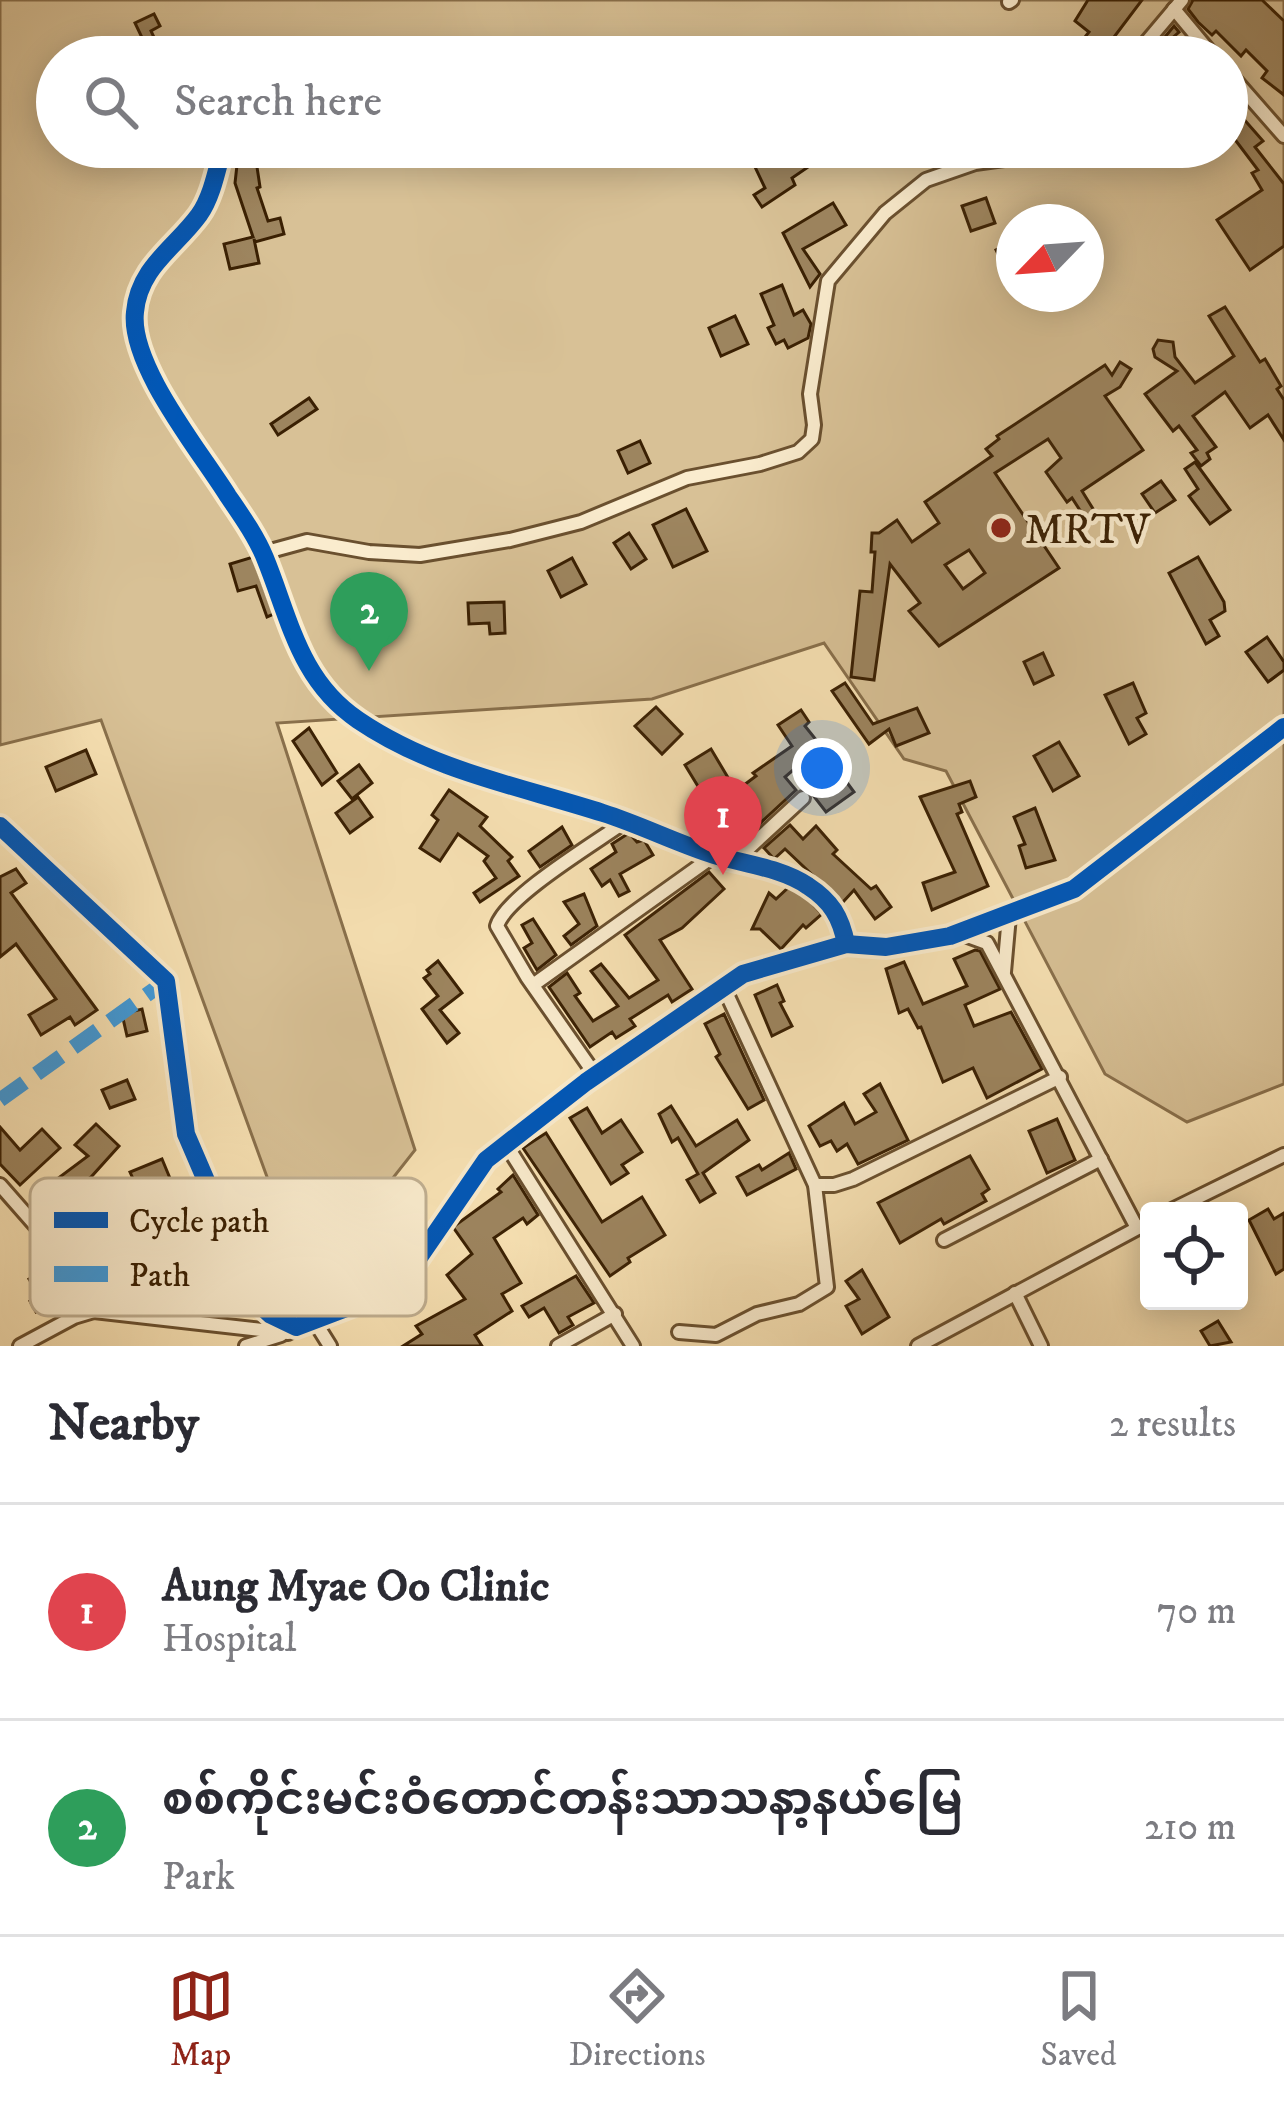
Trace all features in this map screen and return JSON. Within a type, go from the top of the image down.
[{"type":"street","points":[[1152,36],[1178,5],[1199,36]]},
{"type":"street","points":[[1248,95],[1284,136]]},
{"type":"street","points":[[216,168],[201,213],[155,262],[140,286],[134,314],[136,334],[166,399],[263,553],[297,651],[325,690],[354,718],[439,764],[803,882],[829,901],[842,921],[846,944]]},
{"type":"street","points":[[263,553],[295,541],[419,554],[472,547],[581,522],[687,478],[798,452],[812,440],[810,394],[828,281],[885,212],[926,180],[961,168]]},
{"type":"street","points":[[950,936],[1083,885],[1284,727]]},
{"type":"street","points":[[736,860],[803,798]]},
{"type":"street","points":[[596,1076],[497,926],[500,915],[540,881],[626,821]]},
{"type":"street","points":[[0,826],[166,981],[186,1134],[205,1178]]},
{"type":"street","points":[[533,986],[715,855]]},
{"type":"street","points":[[1004,979],[1009,916]]},
{"type":"street","points":[[426,1247],[487,1160],[596,1076],[749,971],[846,944],[886,947],[971,934],[987,943],[1101,1159],[1140,1220]]},
{"type":"street","points":[[679,1332],[716,1335],[758,1314],[799,1304],[827,1287],[815,1185],[725,990]]},
{"type":"street","points":[[815,1185],[853,1179],[1060,1078]]},
{"type":"street","points":[[507,1146],[633,1346]]},
{"type":"street","points":[[1188,1202],[1284,1155]]},
{"type":"street","points":[[944,1240],[1101,1159]]},
{"type":"street","points":[[0,1185],[30,1219]]},
{"type":"street","points":[[918,1346],[1140,1227]]},
{"type":"street","points":[[1016,1294],[1036,1335]]},
{"type":"street","points":[[558,1346],[615,1313]]},
{"type":"street","points":[[20,1346],[77,1316]]},
{"type":"street","points":[[146,1316],[292,1330]]},
{"type":"street","points":[[273,1316],[292,1330]]},
{"type":"street","points":[[246,1346],[328,1316]]},
{"type":"street","points":[[315,1322],[330,1346]]},
{"type":"shaded area","points":[[0,0],[1284,0],[1284,1084],[1187,1122],[1105,1074],[946,771],[904,759],[824,643],[652,699],[277,723],[415,1150],[393,1178],[267,1178],[101,720],[0,745]]},
{"type":"building","points":[[1088,0],[1142,0],[1115,36],[1086,36],[1089,32],[1075,21]]},
{"type":"building","points":[[1193,0],[1262,0],[1284,21],[1284,95],[1262,78],[1267,71],[1248,52],[1248,36],[1221,36],[1216,31],[1212,35],[1188,9]]},
{"type":"building","points":[[154,14],[160,26],[151,31],[153,36],[141,36],[135,23]]},
{"type":"building","points":[[1248,124],[1263,141],[1255,147],[1284,184],[1284,246],[1250,270],[1217,220],[1262,190],[1252,173],[1258,170],[1248,157]]},
{"type":"building","points":[[237,168],[257,168],[257,188],[268,221],[280,218],[284,234],[254,239],[259,263],[230,269],[224,244],[253,237],[235,183]]},
{"type":"building","points":[[755,168],[807,168],[792,178],[795,185],[762,207],[754,195],[765,188]]},
{"type":"building","points":[[986,198],[995,223],[971,231],[962,206]]},
{"type":"building","points":[[833,203],[846,225],[803,249],[820,274],[810,287],[783,233]]},
{"type":"building","points":[[782,285],[794,315],[803,310],[811,324],[808,338],[788,348],[784,340],[776,344],[768,328],[774,325],[761,294]]},
{"type":"building","points":[[1225,307],[1281,386],[1277,389],[1284,400],[1284,440],[1268,415],[1250,428],[1225,392],[1193,416],[1216,447],[1201,466],[1191,453],[1197,450],[1179,426],[1173,431],[1145,394],[1177,371],[1155,357],[1158,340],[1173,342],[1175,357],[1195,383],[1234,356],[1209,316]]},
{"type":"building","points":[[735,316],[748,344],[721,356],[709,328]]},
{"type":"building","points":[[1120,362],[1131,369],[1120,387],[1105,396],[1143,450],[1082,491],[1095,512],[1085,518],[1046,472],[1061,458],[1048,439],[995,473],[1059,568],[939,646],[909,611],[920,603],[890,564],[874,680],[851,677],[860,591],[872,592],[872,533],[897,520],[912,542],[939,523],[925,502],[992,456],[986,449],[997,436],[1105,365],[1112,375]],"holes":[[[969,550],[985,573],[963,589],[945,565]]]},
{"type":"building","points":[[309,398],[317,409],[278,435],[271,424]]},
{"type":"building","points":[[640,441],[650,463],[628,473],[618,451]]},
{"type":"building","points":[[1195,462],[1230,510],[1210,524],[1189,496],[1198,489],[1185,469]]},
{"type":"building","points":[[1161,481],[1175,500],[1155,513],[1142,494]]},
{"type":"building","points":[[686,509],[707,551],[673,567],[653,525]]},
{"type":"building","points":[[629,533],[646,559],[631,569],[614,543]]},
{"type":"building","points":[[253,557],[274,614],[267,617],[256,586],[238,591],[230,564]]},
{"type":"building","points":[[1198,557],[1225,611],[1210,620],[1219,636],[1206,644],[1169,573]]},
{"type":"building","points":[[572,558],[586,584],[561,597],[548,571]]},
{"type":"building","points":[[504,602],[505,633],[490,634],[489,623],[469,624],[468,603]]},
{"type":"building","points":[[1267,637],[1284,662],[1284,670],[1268,682],[1246,652]]},
{"type":"building","points":[[1043,653],[1053,675],[1034,684],[1024,662]]},
{"type":"building","points":[[845,683],[873,724],[917,708],[929,733],[896,746],[889,729],[869,744],[832,691]]},
{"type":"building","points":[[1133,683],[1146,713],[1137,718],[1146,734],[1129,744],[1105,695]]},
{"type":"building","points":[[656,707],[682,734],[662,754],[635,726]]},
{"type":"building","points":[[801,710],[809,722],[805,726],[821,746],[785,777],[796,790],[743,839],[725,823],[706,837],[693,819],[710,806],[685,765],[711,749],[736,791],[792,746],[778,725]]},
{"type":"building","points":[[309,728],[337,773],[322,785],[293,741]]},
{"type":"building","points":[[1059,742],[1079,776],[1053,791],[1034,756]]},
{"type":"building","points":[[86,750],[96,774],[56,791],[46,767]]},
{"type":"building","points":[[359,765],[372,783],[352,799],[338,781]]},
{"type":"building","points":[[837,769],[854,792],[826,812],[809,790]]},
{"type":"building","points":[[970,781],[976,797],[959,804],[962,812],[957,814],[988,886],[932,910],[923,883],[955,872],[920,797]]},
{"type":"building","points":[[449,790],[487,817],[480,826],[512,857],[508,861],[519,876],[480,902],[474,893],[496,878],[484,861],[488,856],[458,834],[440,861],[420,848],[438,820],[432,815]]},
{"type":"building","points":[[358,797],[372,817],[350,833],[336,813]]},
{"type":"building","points":[[1035,808],[1055,860],[1026,868],[1019,846],[1025,844],[1014,817]]},
{"type":"building","points":[[790,825],[803,839],[816,826],[837,850],[833,854],[871,889],[876,886],[891,907],[875,919],[854,890],[842,903],[785,849],[774,859],[764,848]]},
{"type":"building","points":[[562,827],[572,845],[540,867],[529,851]]},
{"type":"building","points":[[629,833],[637,842],[644,840],[653,855],[620,874],[629,891],[619,896],[610,880],[602,886],[591,869],[616,852],[612,844]]},
{"type":"building","points":[[16,869],[26,883],[11,893],[97,1010],[75,1025],[70,1017],[41,1035],[29,1015],[56,999],[16,944],[0,957],[0,877]]},
{"type":"building","points":[[709,872],[724,889],[682,928],[660,940],[692,989],[672,1002],[668,995],[630,1019],[635,1026],[616,1038],[612,1032],[590,1047],[549,987],[567,973],[580,993],[575,996],[593,1021],[618,1006],[591,971],[601,964],[629,998],[658,980],[625,935]]},
{"type":"building","points":[[789,887],[822,914],[806,928],[803,925],[781,949],[760,929],[752,929],[769,893],[776,899]]},
{"type":"building","points":[[584,894],[597,926],[571,945],[564,936],[579,924],[564,902]]},
{"type":"building","points":[[533,919],[556,955],[537,970],[524,948],[532,943],[522,925]]},
{"type":"building","points":[[980,951],[1000,989],[965,1005],[974,1026],[1011,1012],[1042,1069],[987,1098],[973,1068],[943,1082],[921,1027],[908,1009],[899,1013],[886,969],[904,962],[923,1004],[967,986],[954,959]]},
{"type":"building","points":[[438,961],[462,993],[440,1010],[459,1033],[447,1043],[422,1009],[438,996],[424,978]]},
{"type":"building","points":[[777,985],[792,1026],[772,1036],[755,995]]},
{"type":"building","points":[[142,1009],[147,1031],[127,1036],[122,1014]]},
{"type":"building","points":[[724,1014],[764,1100],[748,1109],[716,1057],[720,1054],[705,1024]]},
{"type":"building","points":[[127,1080],[135,1099],[110,1108],[102,1090]]},
{"type":"building","points":[[880,1084],[908,1140],[858,1164],[847,1144],[837,1151],[831,1141],[820,1146],[809,1126],[844,1103],[855,1124],[876,1112],[864,1094]]},
{"type":"building","points":[[671,1106],[696,1146],[737,1120],[749,1140],[703,1173],[715,1193],[700,1202],[687,1180],[698,1174],[678,1138],[672,1142],[659,1114]]},
{"type":"building","points":[[587,1108],[602,1133],[621,1120],[642,1152],[622,1165],[628,1173],[611,1184],[570,1118]]},
{"type":"building","points":[[1057,1119],[1075,1160],[1047,1173],[1029,1131]]},
{"type":"building","points":[[96,1124],[119,1146],[90,1178],[58,1178],[88,1156],[75,1145]]},
{"type":"building","points":[[0,1127],[20,1150],[42,1129],[60,1148],[20,1185],[0,1164]]},
{"type":"building","points":[[546,1133],[602,1222],[642,1197],[665,1235],[628,1258],[630,1262],[610,1276],[523,1148]]},
{"type":"building","points":[[789,1153],[796,1169],[747,1195],[737,1177],[759,1165],[762,1170]]},
{"type":"building","points":[[970,1156],[989,1189],[982,1194],[986,1201],[900,1243],[878,1203]]},
{"type":"building","points":[[162,1159],[170,1178],[133,1178],[130,1172]]},
{"type":"building","points":[[513,1175],[538,1215],[527,1224],[523,1218],[494,1238],[521,1283],[502,1294],[512,1311],[475,1335],[482,1346],[403,1346],[422,1334],[416,1326],[465,1299],[447,1275],[472,1254],[453,1227],[501,1192],[498,1189]]},
{"type":"building","points":[[1268,1209],[1274,1219],[1284,1213],[1284,1269],[1276,1274],[1249,1220]]},
{"type":"building","points":[[862,1270],[889,1317],[862,1334],[846,1306],[859,1299],[846,1281]]},
{"type":"building","points":[[576,1276],[594,1303],[568,1317],[573,1325],[559,1333],[544,1308],[529,1317],[522,1306]]},
{"type":"building","points":[[1218,1321],[1231,1342],[1210,1346],[1201,1331]]},
{"type":"marked path","points":[[0,1100],[166,981]]},
{"type":"cycle path","points":[[218,168],[204,208],[143,282],[135,312],[136,333],[154,382],[257,542],[299,647],[322,686],[358,720],[446,765],[798,880],[829,904],[846,944]]},
{"type":"cycle path","points":[[426,1247],[486,1160],[586,1082],[743,974],[846,944],[886,947],[950,936],[1074,889],[1284,727]]},
{"type":"cycle path","points":[[0,826],[166,981],[186,1134],[205,1178]]},
{"type":"cycle path","points":[[273,1316],[296,1327],[325,1316]]},
{"type":"place","name":"MRTV","points":[[1001,528]]},
{"type":"place","name":"စစ်ကိုင်းမင်းဝံတောင်တန်းသာသနာ့နယ်မြေ","points":[[369,671]]},
{"type":"place","name":"Aung Myae Oo Clinic","points":[[723,875]]}]
